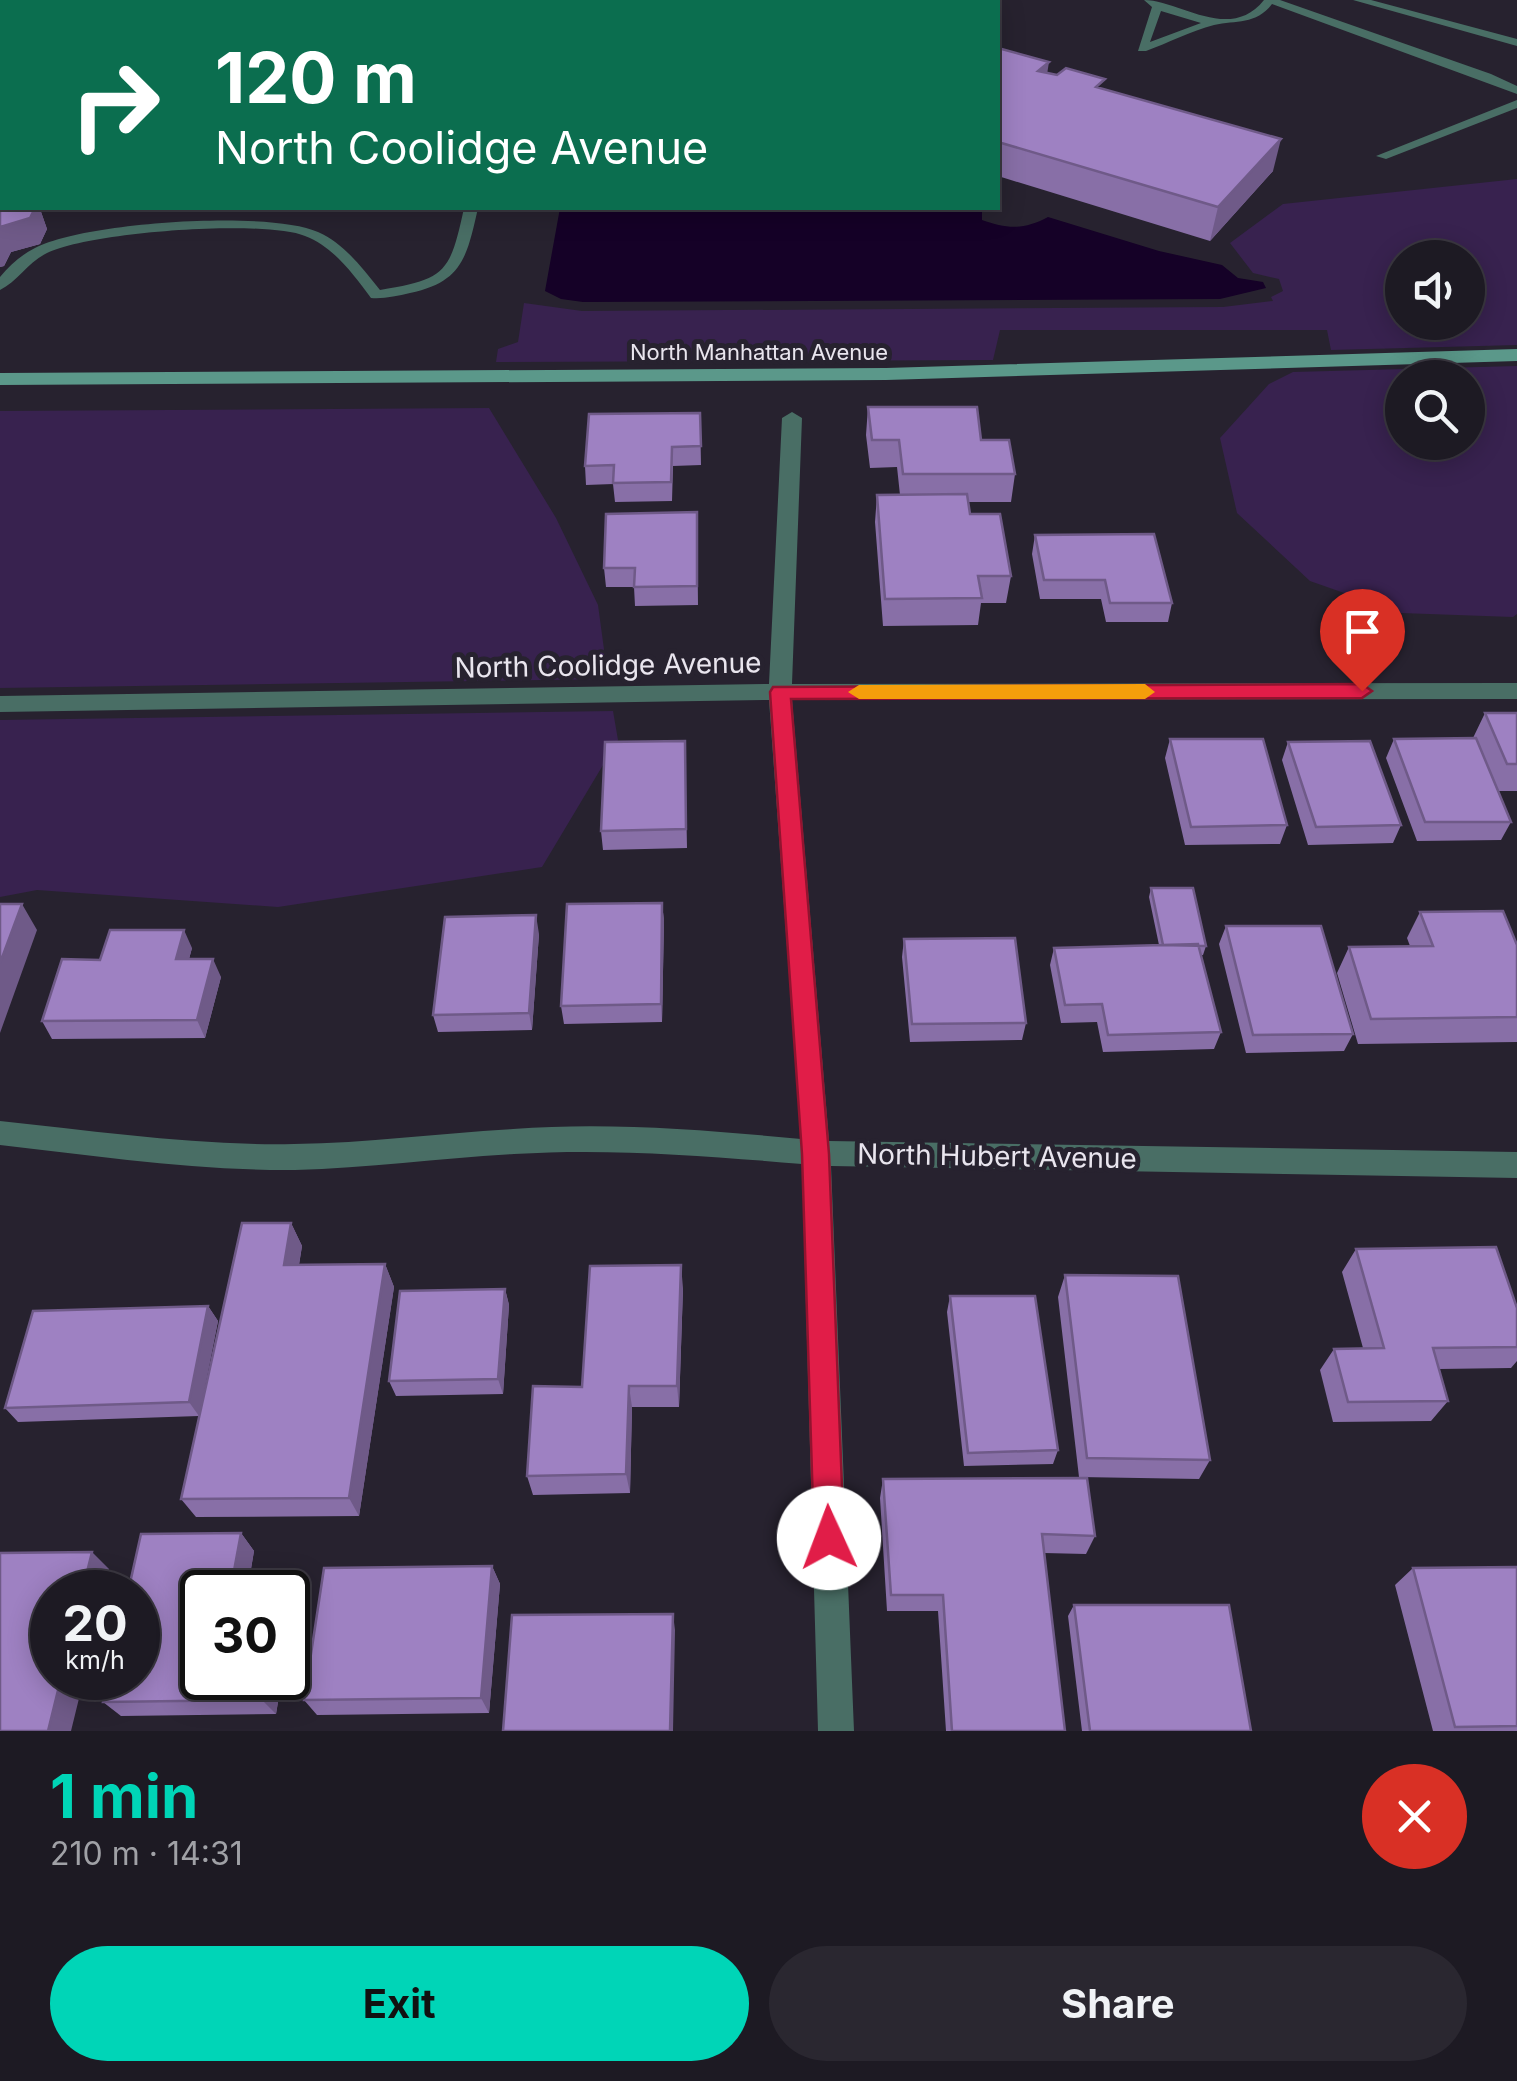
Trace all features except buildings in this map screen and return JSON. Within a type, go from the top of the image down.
[{"type":"street","name":"North Manhattan Avenue","points":[[0,379],[886,374],[1517,355]]},
{"type":"street","points":[[792,418],[780,692],[816,1154],[836,1731]]},
{"type":"street","name":"North Coolidge Avenue","points":[[0,704],[780,692],[1517,691]]},
{"type":"street","name":"North Hubert Avenue","points":[[0,1133],[180,1152],[291,1157],[515,1140],[661,1139],[816,1154],[1517,1165]]},
{"type":"lane","points":[[1242,19],[1257,14],[1271,0],[1327,25],[1409,49],[1517,90]]},
{"type":"lane","points":[[1358,0],[1517,43]]},
{"type":"lane","points":[[1217,21],[1142,49],[1153,3],[1195,19],[1276,21]]},
{"type":"lane","points":[[1293,22],[1327,25]]},
{"type":"lane","points":[[1382,156],[1517,104]]},
{"type":"lane","points":[[0,286],[37,253],[81,237],[123,230],[262,226],[297,229],[342,251],[376,296],[447,278],[461,257],[471,210]]},
{"type":"shaded area","points":[[1517,179],[1517,345],[1331,350],[1327,330],[1000,330],[993,360],[496,362],[498,349],[518,342],[524,303],[582,311],[1223,307],[1273,301],[1271,297],[1283,291],[1279,279],[1253,273],[1230,243],[1283,204]]},
{"type":"shaded area","points":[[560,210],[982,210],[982,220],[1008,226],[1023,226],[1048,217],[1159,251],[1222,265],[1238,278],[1263,282],[1266,288],[1220,299],[583,302],[561,299],[545,291]]},
{"type":"shaded area","points":[[1517,366],[1517,614],[1513,617],[1401,613],[1310,581],[1237,513],[1220,438],[1269,384],[1293,372],[1385,370],[1385,460],[1485,460],[1485,367]]},
{"type":"shaded area","points":[[489,408],[556,518],[598,605],[608,679],[0,688],[0,411]]},
{"type":"shaded area","points":[[613,711],[618,740],[542,867],[278,907],[37,890],[0,897],[0,720]]},
{"type":"slow traffic","points":[[859,692],[1145,692]]},
{"type":"route","points":[[829,1538],[816,1154],[780,692],[1362,691]]}]
